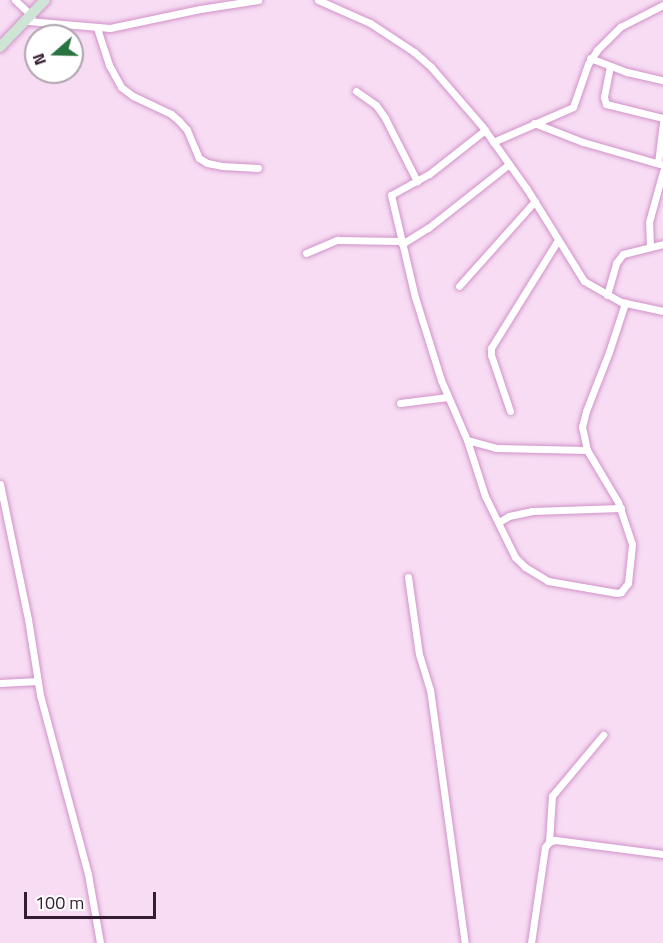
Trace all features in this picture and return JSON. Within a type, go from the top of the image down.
[{"type":"street","points":[[15,0],[30,18],[97,28],[131,25],[200,9],[258,0]]},
{"type":"street","points":[[0,47],[45,0]]},
{"type":"street","points":[[318,0],[370,23],[414,52],[431,67],[485,130],[535,201],[584,281],[607,296],[625,303],[663,311]]},
{"type":"street","points":[[493,142],[534,123],[564,113],[573,107],[590,58],[620,27],[663,5]]},
{"type":"street","points":[[97,28],[109,65],[121,87],[133,96],[171,114],[179,121],[187,130],[200,158],[207,163],[222,166],[258,168]]},
{"type":"street","points":[[590,58],[610,66],[663,80]]},
{"type":"street","points":[[534,123],[583,141],[661,164],[663,120],[606,104],[604,96],[610,66]]},
{"type":"street","points":[[356,91],[376,105],[385,118],[417,181]]},
{"type":"street","points":[[485,130],[451,158],[417,181],[398,188],[391,195],[415,297],[448,397],[467,440],[485,496],[515,557],[532,572],[562,586],[617,593],[621,592],[628,583],[632,544],[621,508],[586,450],[582,427],[625,303]]},
{"type":"street","points":[[306,254],[321,245],[337,240],[402,242],[428,228],[509,164]]},
{"type":"street","points":[[650,247],[649,222],[663,171]]},
{"type":"street","points":[[459,286],[535,201]]},
{"type":"street","points":[[510,411],[491,348],[558,240]]},
{"type":"street","points":[[607,296],[619,258],[628,251],[663,244]]},
{"type":"street","points":[[400,403],[448,397]]},
{"type":"street","points":[[467,440],[496,448],[586,450]]},
{"type":"street","points":[[0,484],[38,681],[88,874],[100,943]]},
{"type":"street","points":[[499,522],[519,513],[532,511],[621,508]]},
{"type":"street","points":[[408,577],[419,654],[430,689],[465,943]]},
{"type":"street","points":[[0,683],[38,681]]},
{"type":"street","points":[[531,943],[543,858],[549,842],[552,796],[603,735]]},
{"type":"street","points":[[549,842],[555,840],[663,854]]}]
